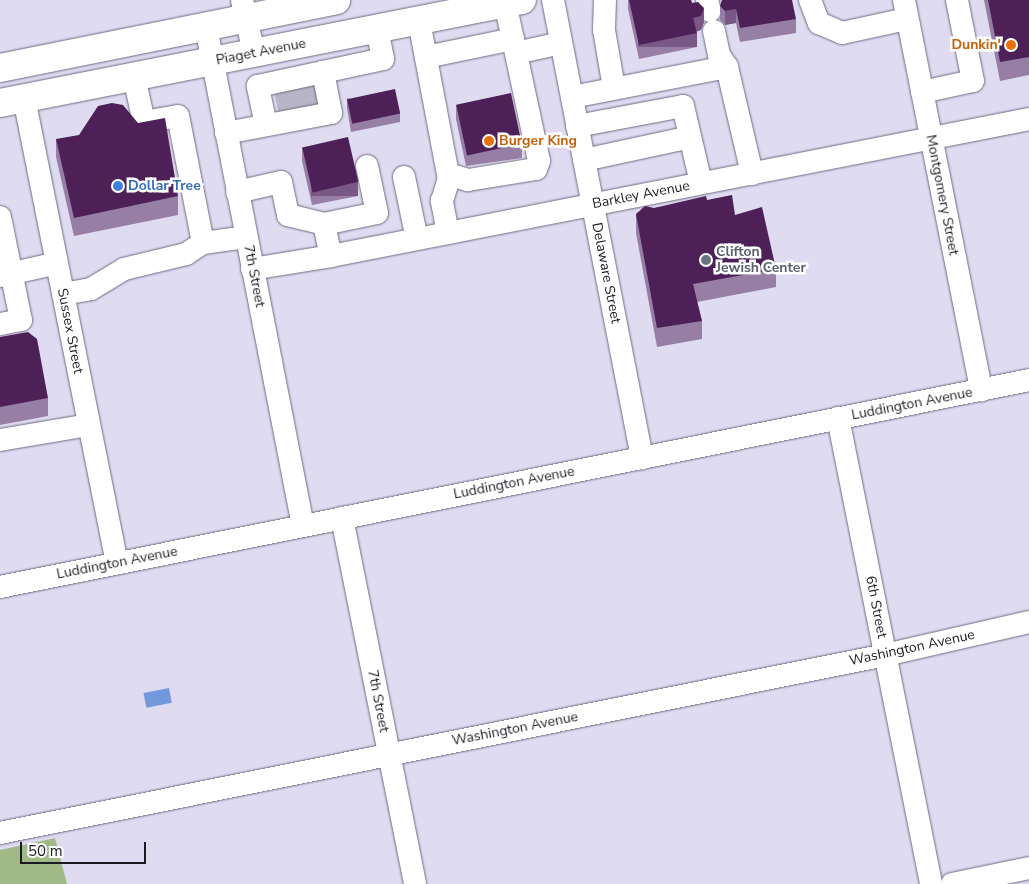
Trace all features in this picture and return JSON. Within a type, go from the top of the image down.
[{"type":"highway","points":[[0,68],[206,27],[244,9],[336,0]]},
{"type":"highway","name":"Piaget Avenue","points":[[12,101],[513,2]]},
{"type":"street","name":"Delaware Street","points":[[553,0],[642,458]]},
{"type":"street","points":[[605,0],[604,30],[614,88]]},
{"type":"street","points":[[810,0],[819,23],[842,32],[906,10]]},
{"type":"street","points":[[922,92],[973,81],[957,0]]},
{"type":"street","points":[[450,175],[468,180],[536,169],[539,161],[514,46],[513,2]]},
{"type":"street","points":[[226,133],[266,125],[300,115],[331,112],[262,52],[244,9]]},
{"type":"street","name":"Montgomery Street","points":[[906,10],[981,390]]},
{"type":"street","points":[[710,14],[719,55],[727,67],[752,174]]},
{"type":"street","points":[[419,21],[450,175],[442,201],[448,233]]},
{"type":"street","name":"7th Street","points":[[206,27],[303,526]]},
{"type":"street","points":[[266,125],[258,86],[295,81],[383,59],[377,29]]},
{"type":"street","points":[[426,57],[514,46],[561,43]]},
{"type":"street","points":[[572,97],[727,67]]},
{"type":"street","points":[[134,77],[144,122],[178,116],[203,243]]},
{"type":"street","name":"Sussex Street","points":[[12,101],[56,263],[117,563]]},
{"type":"street","points":[[577,126],[683,106],[701,183]]},
{"type":"street","name":"Barkley Avenue","points":[[252,269],[331,256],[1029,119]]},
{"type":"street","points":[[584,160],[690,137]]},
{"type":"street","points":[[237,192],[281,182],[288,215],[324,224],[377,213],[367,166]]},
{"type":"street","points":[[404,177],[417,239]]},
{"type":"street","points":[[0,217],[6,275],[21,320],[0,324]]},
{"type":"street","points":[[324,224],[331,256]]},
{"type":"street","points":[[63,294],[91,289],[124,269],[186,254],[203,243],[246,237]]},
{"type":"street","points":[[6,275],[56,263]]},
{"type":"street","name":"Luddington Avenue","points":[[0,587],[1029,380]]},
{"type":"street","name":"6th Street","points":[[838,418],[931,884]]},
{"type":"street","points":[[0,440],[89,425]]},
{"type":"street","name":"7th Street","points":[[342,518],[415,884]]},
{"type":"street","name":"Washington Avenue","points":[[0,833],[885,655],[1029,622]]},
{"type":"street","points":[[952,884],[1029,868]]},
{"type":"green space","points":[[55,838],[67,884],[0,884],[0,850]]},
{"type":"water","points":[[169,688],[172,703],[146,708],[143,693]]},
{"type":"building","points":[[629,0],[691,0],[692,3],[698,2],[704,8],[701,16],[693,18],[697,33],[639,45]]},
{"type":"building","points":[[722,0],[792,0],[796,19],[740,28],[736,9],[725,11],[720,6]]},
{"type":"building","name":"Dunkin'","points":[[988,0],[1029,0],[1029,57],[1000,62]]},
{"type":"building","points":[[395,89],[400,113],[352,124],[347,99]]},
{"type":"building","name":"Burger King","points":[[511,93],[522,144],[467,156],[456,105]]},
{"type":"building","name":"Dollar Tree","points":[[112,103],[123,105],[138,123],[165,118],[178,196],[74,218],[56,139],[79,135],[98,106]]},
{"type":"building","points":[[348,137],[358,182],[313,192],[302,148]]},
{"type":"building","name":"Clifton Jewish Center","points":[[732,195],[735,215],[762,207],[776,269],[693,284],[702,321],[657,328],[636,214],[645,206],[654,208],[706,196],[707,200]]},
{"type":"building","points":[[28,332],[37,339],[48,398],[0,407],[0,337]]},
{"type":"tunnel","points":[[303,87],[309,110]]},
{"type":"tunnel","points":[[285,90],[290,114]]},
{"type":"place","name":"Dunkin'","points":[[1011,45]]},
{"type":"place","name":"Burger King","points":[[489,141]]},
{"type":"place","name":"Dollar Tree","points":[[118,186]]},
{"type":"place","name":"Clifton Jewish Center","points":[[706,260]]}]
